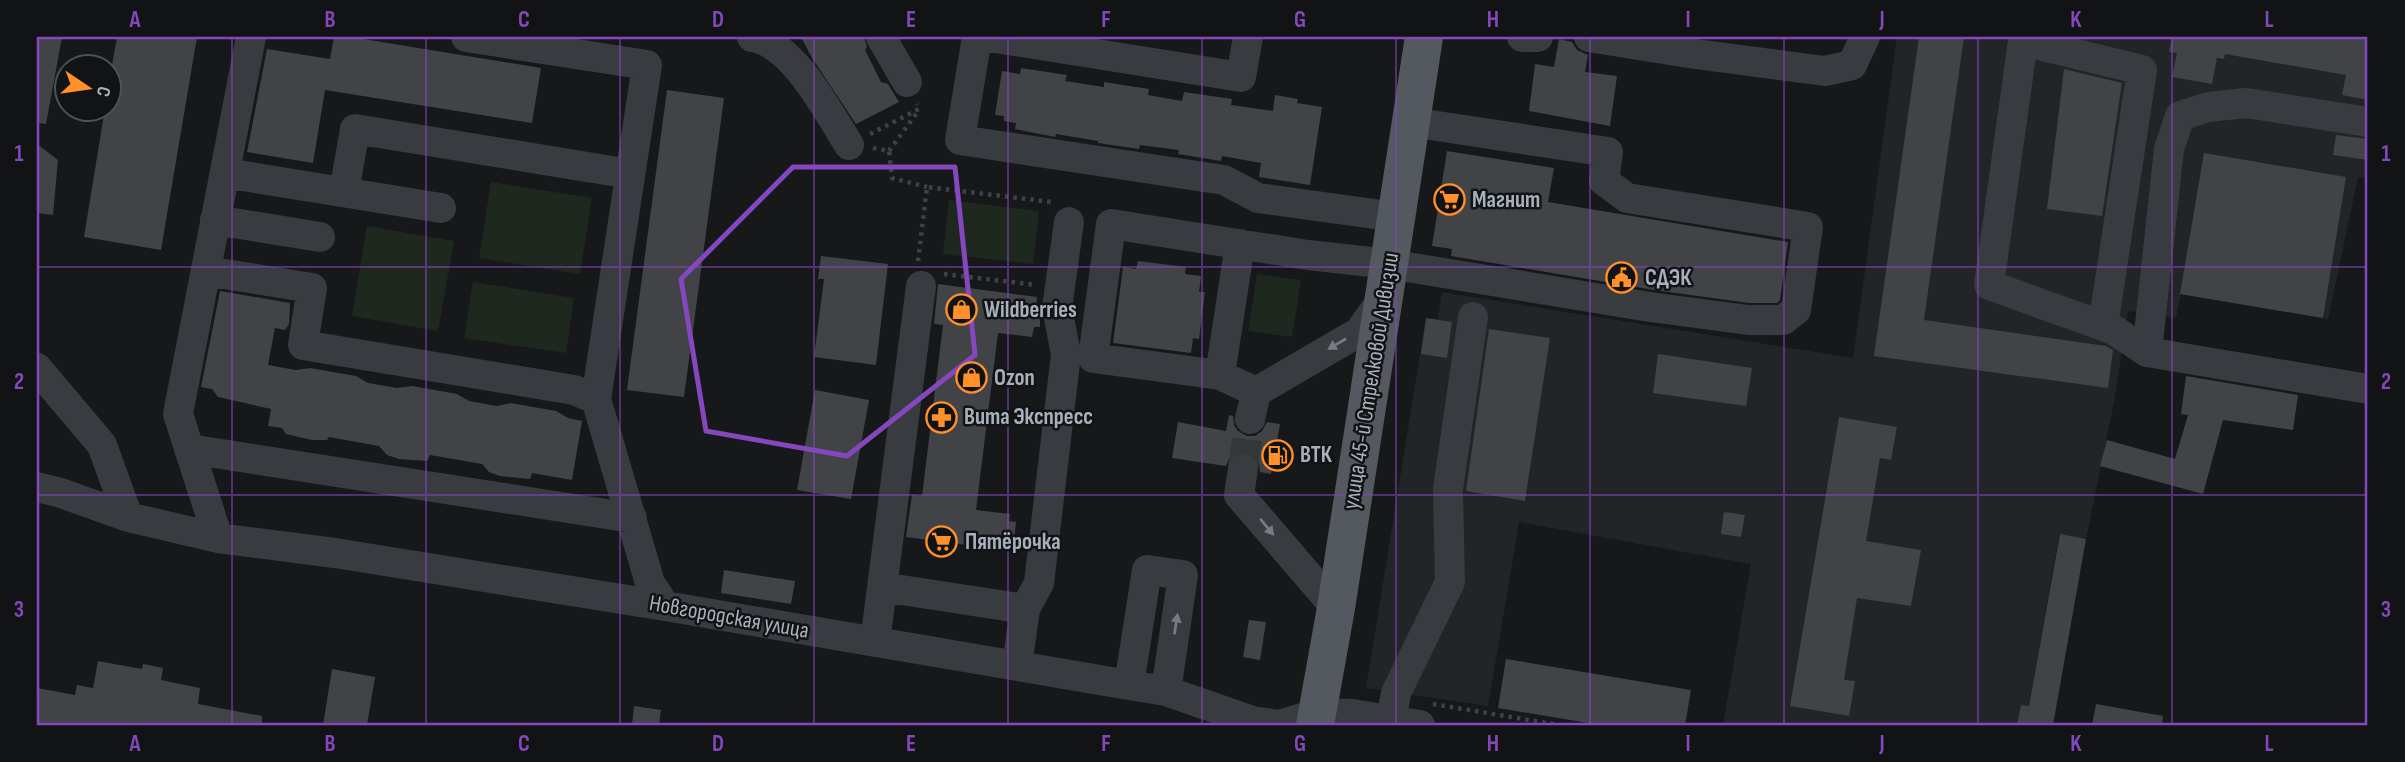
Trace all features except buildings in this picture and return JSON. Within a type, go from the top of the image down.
[{"type":"main road","name":"улица 45-й Стрелковой Дивизии","points":[[1316,719],[1336,608],[1424,37]]},
{"type":"street","points":[[218,538],[178,414],[250,37]]},
{"type":"street","points":[[466,37],[647,65],[596,399],[650,583],[665,606]]},
{"type":"street","points":[[752,37],[765,39],[800,69],[849,145]]},
{"type":"street","points":[[881,37],[907,82]]},
{"type":"street","points":[[977,37],[960,141],[1224,180],[1258,198],[1396,217]]},
{"type":"street","points":[[990,37],[1241,77],[1248,37]]},
{"type":"street","points":[[1522,37],[1538,37]]},
{"type":"street","points":[[1589,37],[1629,40],[1688,54],[1825,71],[1852,65],[1865,37]]},
{"type":"street","points":[[2103,326],[2142,70],[2022,41],[1989,285],[2114,330],[2147,352],[2368,389]]},
{"type":"street","points":[[2147,352],[2169,149],[2180,116],[2208,107],[2246,103],[2368,122]]},
{"type":"street","points":[[1386,280],[1359,332],[1253,405],[1220,375],[1093,358],[1111,225],[1240,244],[1386,280],[1650,307],[1748,320],[1783,320],[1796,310],[1808,227],[1627,198],[1604,181],[1608,152],[1411,122]]},
{"type":"street","points":[[344,192],[355,129],[630,174]]},
{"type":"street","points":[[225,173],[440,208]]},
{"type":"street","points":[[215,220],[320,237]]},
{"type":"street","points":[[1017,666],[1025,609],[1039,583],[1066,354],[1057,308],[1069,222]]},
{"type":"street","points":[[1220,375],[1240,244]]},
{"type":"street","points":[[206,271],[312,288],[303,345],[575,390],[596,399]]},
{"type":"street","points":[[875,642],[927,277]]},
{"type":"street","points":[[1391,720],[1396,692],[1450,582],[1448,489],[1473,317]]},
{"type":"street","points":[[37,368],[102,445],[128,517]]},
{"type":"street","points":[[189,449],[632,518]]},
{"type":"street","points":[[1243,469],[1239,495],[1336,608]]},
{"type":"street","name":"Новгородская улица","points":[[37,487],[128,517],[218,538],[349,555],[665,606],[1166,691],[1252,721],[1279,725],[1352,714],[1420,725]]},
{"type":"street","points":[[1129,685],[1147,569],[1184,575],[1166,691]]},
{"type":"street","points":[[882,587],[1025,609]]},
{"type":"path","points":[[907,82],[919,109]]},
{"type":"path","points":[[849,145],[919,109]]},
{"type":"path","points":[[919,109],[889,151],[892,178],[927,187],[1071,205],[1069,222]]},
{"type":"path","points":[[849,145],[889,151]]},
{"type":"path","points":[[927,187],[927,277],[1060,288]]},
{"type":"path","points":[[1499,715],[1559,725]]},
{"type":"highlighted area","points":[[793,167],[955,167],[975,355],[847,456],[706,431],[681,279]]},
{"type":"shaded area","points":[[1897,37],[2368,37],[2368,178],[2358,177],[2328,319],[2181,294],[2176,318],[2128,311],[2115,397],[2086,539],[2059,535],[2029,706],[2021,705],[2018,724],[1723,725],[1751,564],[1519,522],[1488,706],[1366,688],[1426,318],[1438,319],[1442,292],[1853,358]]},
{"type":"shaded area","points":[[491,182],[592,198],[580,274],[479,258]]},
{"type":"shaded area","points":[[949,200],[1039,211],[1033,264],[943,254]]},
{"type":"shaded area","points":[[367,226],[454,241],[438,331],[352,316]]},
{"type":"shaded area","points":[[1257,274],[1301,280],[1292,337],[1248,331]]},
{"type":"shaded area","points":[[473,282],[574,298],[566,353],[464,338]]},
{"type":"tunnel","points":[[1243,469],[1250,419]]},
{"type":"place","name":"Магнит","points":[[1449,200]]},
{"type":"place","name":"СДЭК","points":[[1622,278]]},
{"type":"place","name":"Wildberries","points":[[961,310]]},
{"type":"place","name":"Ozon","points":[[971,378]]},
{"type":"place","name":"Вита Экспресс","points":[[941,417]]},
{"type":"place","name":"ВТК","points":[[1277,455]]},
{"type":"place","name":"Пятёрочка","points":[[942,542]]}]
